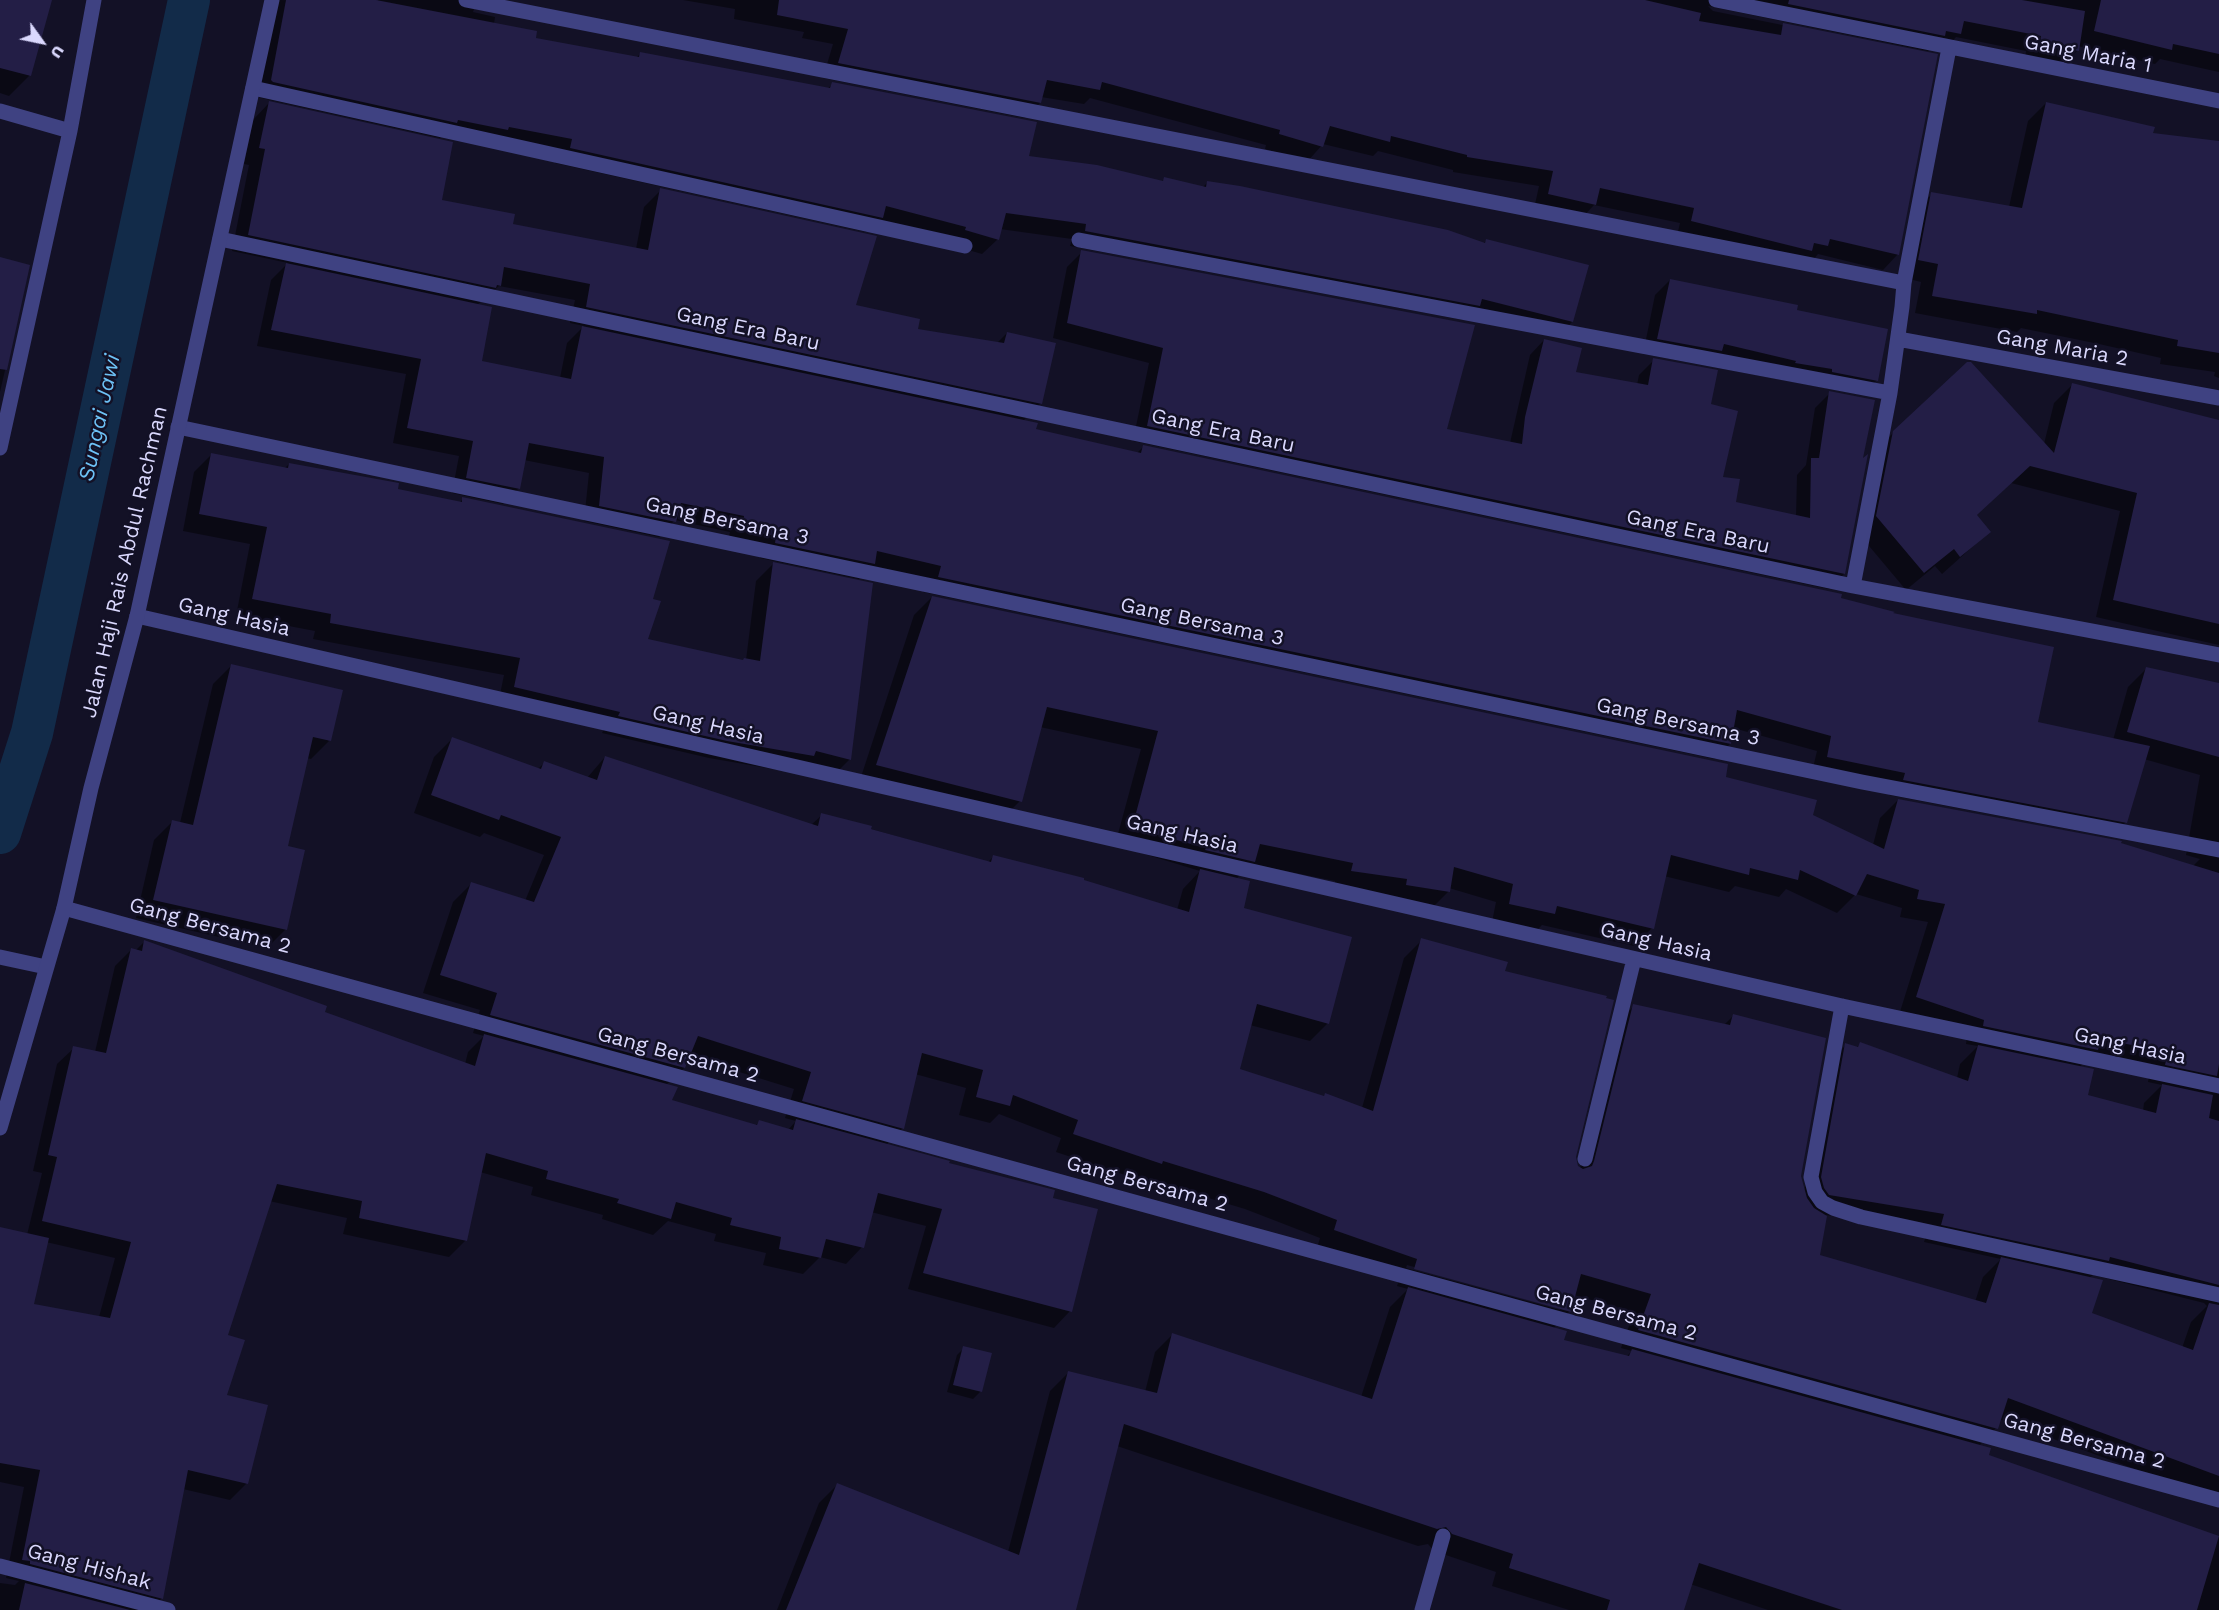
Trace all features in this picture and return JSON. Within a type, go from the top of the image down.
[{"type":"street","points":[[0,448],[70,130],[94,0]]},
{"type":"street","name":"Jalan Haji Rais Abdul Rachman","points":[[0,1128],[64,908],[91,788],[137,616],[272,0]]},
{"type":"street","points":[[466,0],[1904,283]]},
{"type":"street","name":"Gang Maria 1","points":[[1716,0],[2219,101]]},
{"type":"street","points":[[1853,586],[1890,393],[1904,283],[1949,48]]},
{"type":"street","points":[[253,88],[964,246]]},
{"type":"street","points":[[0,111],[70,130]]},
{"type":"street","name":"Gang Era Baru","points":[[220,239],[1853,586],[2219,655]]},
{"type":"street","points":[[1079,240],[1890,393]]},
{"type":"street","name":"Gang Maria 2","points":[[1898,339],[2219,398]]},
{"type":"street","name":"Gang Bersama 3","points":[[178,427],[1850,780],[2219,850]]},
{"type":"street","name":"Gang Hasia","points":[[137,616],[1842,1006],[2219,1086]]},
{"type":"street","name":"Gang Bersama 2","points":[[64,908],[2219,1500]]},
{"type":"street","points":[[7,959],[46,967]]},
{"type":"street","points":[[1585,1159],[1634,959]]},
{"type":"street","points":[[1842,1006],[1811,1177],[1815,1192],[1822,1202],[1861,1217],[2219,1295]]},
{"type":"street","points":[[1422,1610],[1443,1536]]},
{"type":"street","name":"Gang Hishak","points":[[0,1566],[168,1610]]},
{"type":"building","points":[[0,0],[52,0],[31,76],[0,68]]},
{"type":"building","points":[[286,0],[376,0],[537,31],[536,38],[639,57],[640,52],[830,88],[832,82],[1037,122],[1029,156],[1097,165],[1163,181],[1164,177],[1206,187],[1207,181],[1240,186],[1448,230],[1485,243],[1486,239],[1589,265],[1573,322],[1482,299],[1480,306],[1085,231],[1086,224],[1006,213],[999,240],[965,230],[966,227],[886,206],[883,218],[570,148],[572,139],[509,127],[508,130],[458,120],[457,123],[273,82],[271,80]]},
{"type":"building","points":[[779,0],[1645,0],[1701,13],[1699,21],[1781,35],[1783,23],[1938,54],[1899,255],[1830,239],[1828,246],[1814,243],[1812,251],[1691,221],[1694,208],[1600,188],[1596,205],[1548,194],[1553,171],[1467,157],[1467,155],[1391,136],[1390,142],[1330,126],[1323,147],[1279,134],[1280,130],[1102,82],[1100,90],[1047,80],[1041,103],[838,63],[848,29],[777,15]]},
{"type":"building","points":[[1789,0],[2022,0],[2085,11],[2079,51],[2039,46],[2041,36],[1964,21],[1961,34],[1946,31],[1945,36],[1788,4]]},
{"type":"building","points":[[2101,0],[2219,0],[2219,54],[2173,44],[2172,50],[2094,31]]},
{"type":"building","points":[[269,101],[453,142],[442,200],[515,214],[513,224],[648,250],[660,188],[877,236],[856,305],[920,319],[918,329],[1004,343],[1007,332],[1056,343],[1042,404],[586,307],[590,284],[504,267],[501,286],[497,285],[496,288],[248,235],[265,149],[259,148]]},
{"type":"building","points":[[2046,102],[2155,127],[2153,133],[2219,141],[2219,353],[2177,346],[2178,340],[2037,310],[2037,314],[1932,296],[1938,264],[1918,260],[1931,192],[2022,208]]},
{"type":"building","points":[[1081,250],[1475,325],[1447,429],[1522,444],[1525,417],[1544,339],[1582,348],[1576,372],[1648,385],[1653,358],[1718,370],[1711,404],[1738,411],[1723,477],[1740,479],[1736,502],[1810,518],[1811,458],[1819,458],[1829,391],[1875,400],[1863,458],[1868,454],[1845,574],[1147,426],[1163,348],[1067,323]]},
{"type":"building","points":[[0,257],[30,265],[7,370],[0,369]]},
{"type":"building","points":[[286,263],[492,307],[482,361],[571,379],[582,326],[1038,423],[1036,429],[1141,453],[1143,445],[1842,594],[1841,598],[1895,612],[1893,613],[2054,647],[2038,722],[2150,746],[2127,823],[1903,780],[1905,773],[1827,757],[1831,736],[1737,710],[1731,744],[938,577],[941,566],[877,551],[875,564],[775,543],[776,536],[742,530],[744,516],[681,503],[676,522],[599,506],[604,457],[529,443],[520,489],[466,478],[473,441],[407,428],[421,359],[271,330]]},
{"type":"building","points":[[1670,279],[1798,305],[1797,310],[1888,329],[1878,381],[1832,372],[1832,369],[1795,363],[1796,361],[1724,344],[1722,351],[1657,339]]},
{"type":"building","points":[[1967,362],[1971,362],[2054,453],[2072,383],[2219,420],[2219,624],[2113,600],[2137,493],[2030,466],[1977,515],[1991,532],[1960,557],[1954,549],[1924,573],[1876,516],[1893,431]]},
{"type":"building","points":[[211,453],[288,468],[289,463],[399,483],[398,489],[462,502],[462,497],[670,541],[653,599],[661,601],[648,639],[743,660],[744,658],[760,661],[773,562],[873,583],[851,760],[816,751],[814,756],[727,741],[618,716],[620,712],[514,687],[520,658],[330,623],[331,614],[252,599],[267,527],[199,514]]},
{"type":"building","points":[[932,596],[1728,764],[1726,777],[1817,800],[1813,815],[1884,849],[1898,799],[2122,841],[2121,843],[2219,873],[2219,1064],[2217,1076],[2165,1065],[2168,1052],[2101,1039],[2098,1050],[1983,1026],[1984,1020],[1916,997],[1945,904],[1917,899],[1919,890],[1867,874],[1856,896],[1800,870],[1798,880],[1750,868],[1749,875],[1671,855],[1654,929],[1557,906],[1555,914],[1509,904],[1513,884],[1454,867],[1450,892],[1406,885],[1407,879],[1351,871],[1353,863],[1260,844],[1255,862],[1132,828],[1158,731],[1047,707],[1022,802],[876,765]]},
{"type":"building","points":[[231,664],[343,690],[331,741],[313,737],[288,846],[305,850],[287,930],[153,900],[172,820],[193,825]]},
{"type":"building","points":[[2146,667],[2219,683],[2219,757],[2127,732]]},
{"type":"building","points":[[452,737],[541,769],[544,761],[597,780],[605,756],[818,826],[821,813],[991,862],[993,855],[1084,878],[1084,880],[1189,912],[1200,869],[1250,881],[1244,908],[1352,937],[1329,1024],[1257,1004],[1240,1069],[1324,1096],[1325,1093],[1373,1111],[1421,938],[1508,962],[1505,971],[1607,996],[1606,998],[1614,1000],[1576,1157],[1578,1166],[1583,1169],[1592,1166],[1594,1161],[1633,1004],[1730,1025],[1733,1014],[1826,1038],[1801,1176],[1807,1198],[1814,1208],[1827,1216],[1820,1255],[1986,1303],[2001,1257],[2103,1280],[2092,1313],[2193,1350],[2209,1303],[2219,1305],[2219,1476],[2008,1398],[1998,1429],[1638,1330],[1651,1294],[1581,1274],[1571,1312],[1414,1269],[1417,1259],[1334,1230],[1337,1220],[1264,1192],[1163,1161],[1162,1164],[1073,1134],[1078,1120],[1013,1095],[1010,1106],[976,1097],[983,1070],[922,1053],[904,1129],[802,1101],[811,1072],[698,1036],[685,1068],[490,1015],[497,993],[440,975],[471,882],[534,902],[561,837],[501,815],[499,820],[431,795]]},
{"type":"building","points":[[144,940],[327,1006],[325,1012],[475,1066],[484,1034],[678,1087],[672,1100],[757,1125],[759,1120],[793,1130],[796,1119],[950,1161],[949,1163],[1055,1190],[1053,1198],[1098,1209],[1072,1312],[923,1273],[942,1209],[878,1193],[864,1248],[826,1239],[821,1258],[779,1249],[781,1237],[730,1225],[732,1218],[676,1202],[671,1219],[617,1203],[619,1199],[546,1179],[548,1171],[486,1153],[467,1241],[359,1218],[362,1201],[277,1184],[228,1335],[245,1340],[227,1395],[268,1405],[248,1484],[188,1470],[163,1599],[30,1564],[30,1561],[22,1560],[40,1470],[0,1463],[0,1227],[49,1238],[34,1304],[110,1318],[131,1242],[42,1221],[57,1157],[48,1155],[73,1046],[106,1053],[131,948],[142,951]]},
{"type":"building","points":[[1860,1042],[1968,1081],[1978,1045],[2094,1069],[2088,1095],[2156,1113],[2162,1084],[2213,1095],[2209,1118],[2219,1121],[2219,1285],[2110,1257],[2109,1261],[1941,1225],[1944,1214],[1829,1195],[1821,1177],[1845,1043],[1858,1047]]},
{"type":"building","points":[[1408,1287],[1567,1331],[1564,1340],[1629,1356],[1632,1349],[1991,1448],[1989,1455],[2219,1536],[2197,1610],[1842,1610],[1699,1563],[1684,1610],[1607,1610],[1610,1600],[1509,1568],[1513,1554],[1452,1534],[1446,1527],[1437,1529],[1124,1424],[1076,1610],[786,1610],[837,1483],[1019,1555],[1068,1371],[1157,1393],[1172,1333],[1372,1399]]},
{"type":"building","points":[[963,1346],[992,1353],[982,1392],[953,1385]]},
{"type":"building","points":[[25,1583],[130,1610],[19,1610]]},
{"type":"waterway","name":"Sungai Jawi","points":[[0,833],[32,733],[189,0]]}]
